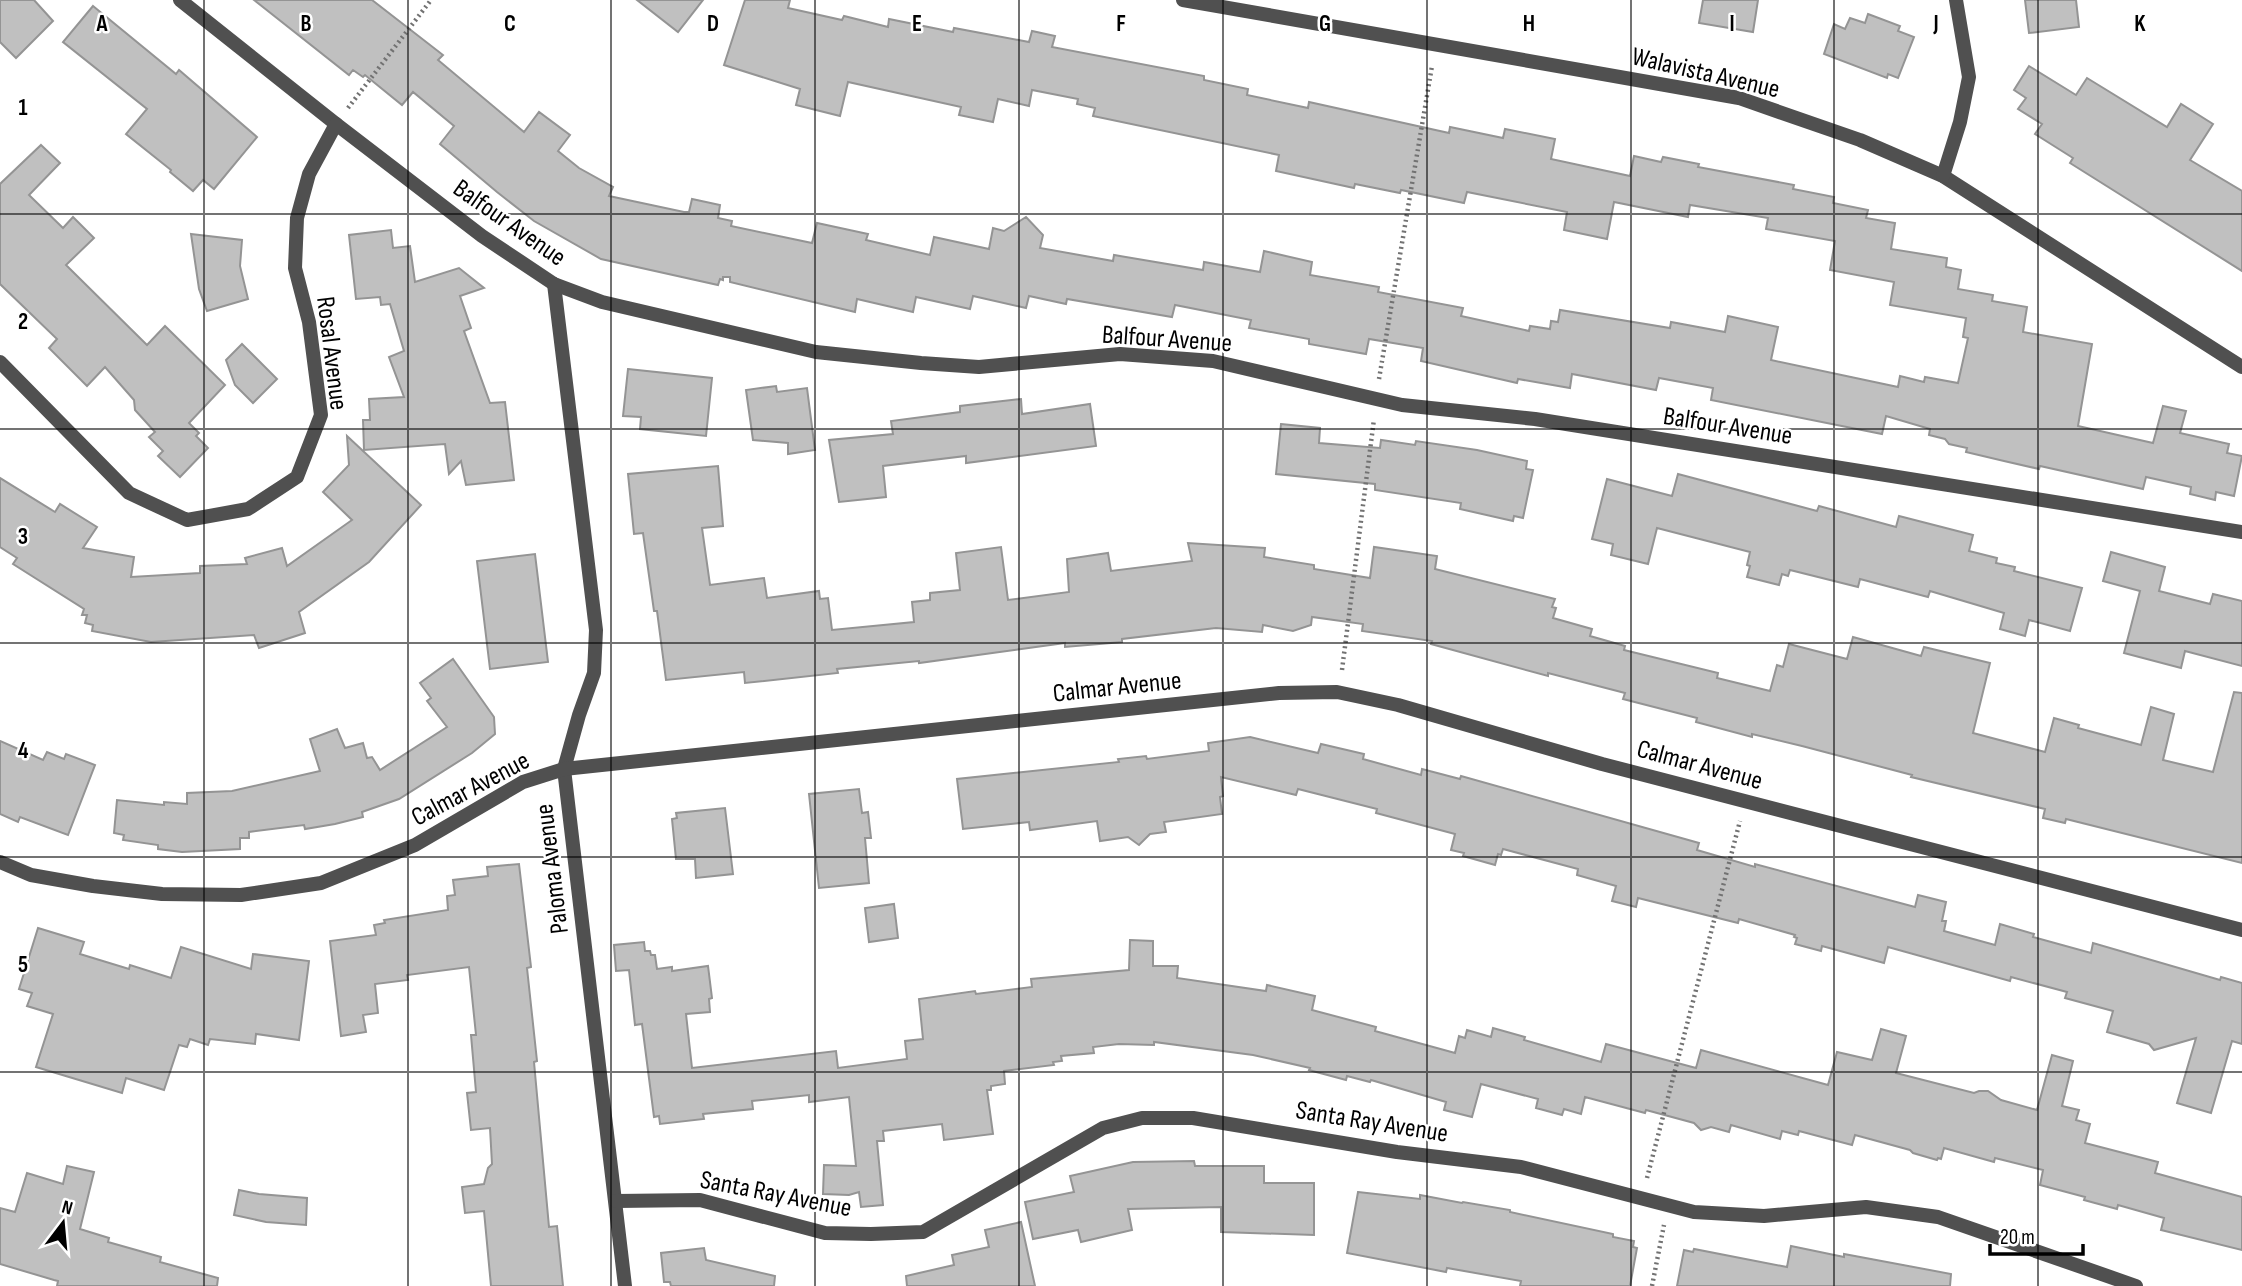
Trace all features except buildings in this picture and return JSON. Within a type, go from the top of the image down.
[{"type":"street","name":"Balfour Avenue","points":[[180,0],[482,236],[554,284],[603,302],[816,352],[979,367],[1120,354],[1213,362],[1402,405],[1535,419],[2242,532]]},
{"type":"street","name":"Walavista Avenue","points":[[1183,0],[1739,98],[1860,140],[1943,176],[2242,366]]},
{"type":"street","points":[[1943,176],[1960,122],[1969,77],[1956,0]]},
{"type":"street","name":"Rosal Avenue","points":[[0,362],[129,493],[187,520],[248,509],[297,477],[321,415],[309,322],[295,268],[297,218],[309,174],[336,124]]},
{"type":"street","name":"Paloma Avenue","points":[[554,284],[596,630],[594,673],[564,769],[625,1286]]},
{"type":"street","name":"Calmar Avenue","points":[[0,862],[31,875],[93,886],[162,894],[242,895],[321,883],[415,845],[523,782],[564,769],[1279,693],[1337,692],[1398,705],[1602,764],[2242,930]]},
{"type":"street","name":"Santa Ray Avenue","points":[[616,1201],[700,1200],[825,1233],[923,1232],[1103,1128],[1142,1118],[1193,1118],[1396,1152],[1521,1167],[1694,1212],[1764,1216],[1866,1208],[1938,1217],[2136,1286]]},
{"type":"path","points":[[336,124],[431,0]]},
{"type":"path","points":[[1337,692],[1345,655],[1382,354],[1436,45]]},
{"type":"path","points":[[1641,1199],[1745,801]]},
{"type":"path","points":[[1652,1286],[1669,1205]]}]
